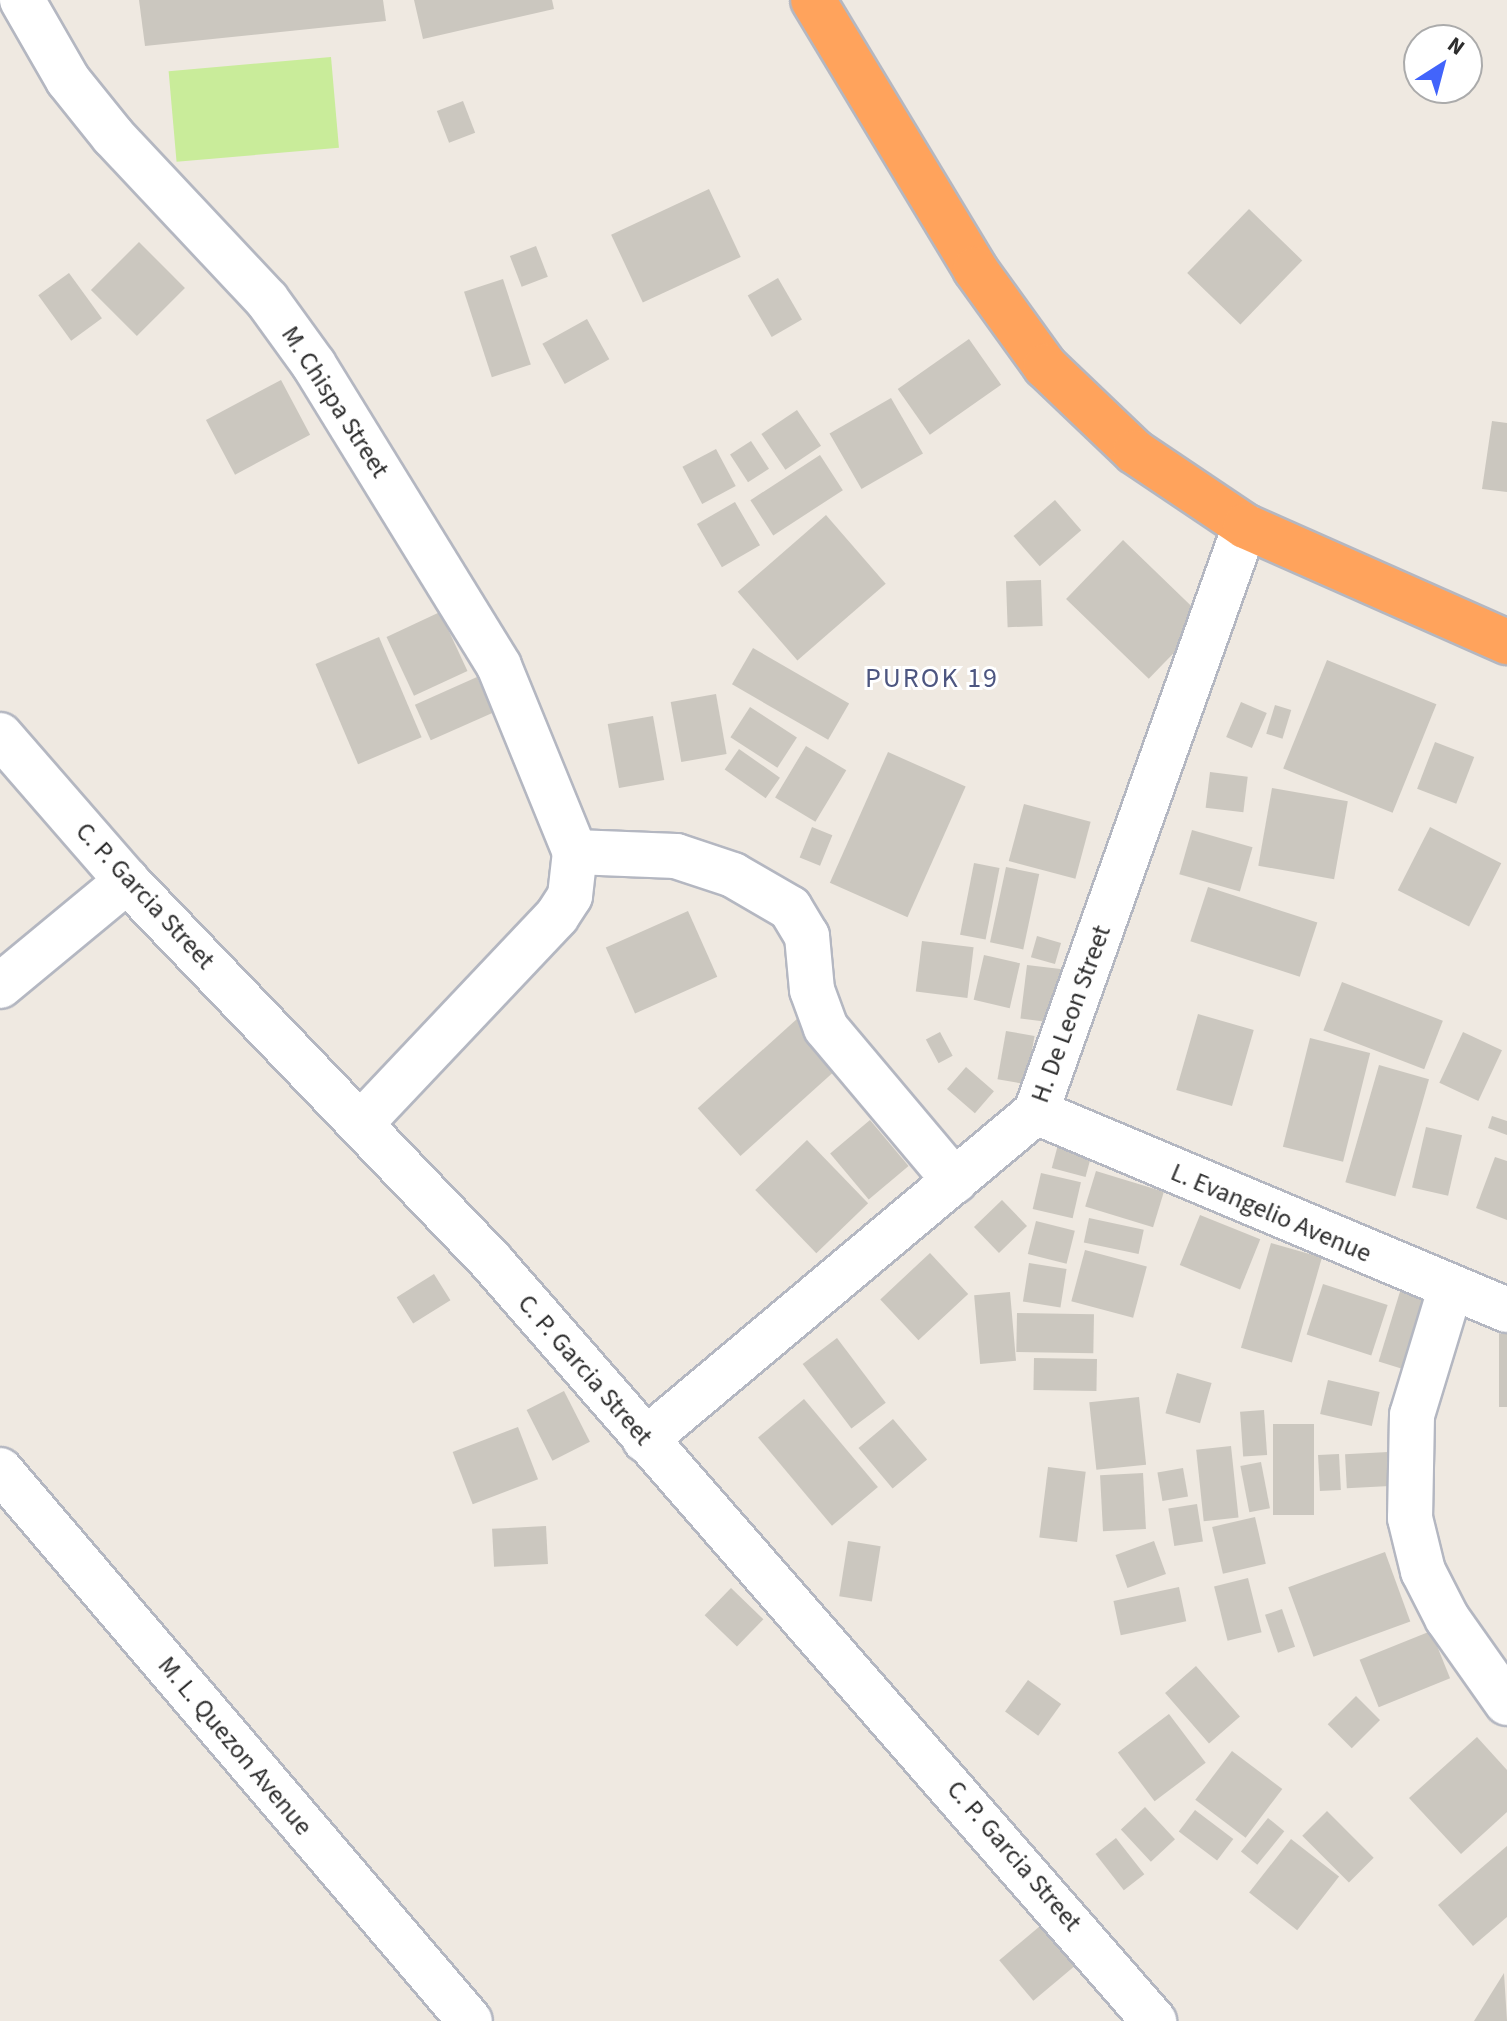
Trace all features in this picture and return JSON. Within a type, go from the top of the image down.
[{"type":"highway","points":[[813,0],[975,269],[1045,366],[1135,452],[1245,526],[1507,642]]},
{"type":"street","name":"M. Chispa Street","points":[[22,0],[37,32],[77,91],[220,246],[314,365],[499,666],[575,852]]},
{"type":"street","name":"H. De Leon Street","points":[[645,1440],[1036,1112],[1245,526]]},
{"type":"street","name":"C. P. Garcia Street","points":[[0,735],[127,881],[491,1261],[645,1440],[986,1822],[1154,2021]]},
{"type":"street","points":[[361,1123],[557,916],[573,886],[575,852],[676,856],[733,875],[790,908],[807,936],[812,990],[826,1028],[955,1181]]},
{"type":"street","points":[[0,986],[127,881]]},
{"type":"street","name":"L. Evangelio Avenue","points":[[1036,1112],[1450,1290],[1507,1310]]},
{"type":"street","points":[[1450,1290],[1412,1415],[1410,1518],[1423,1571],[1447,1618],[1507,1703]]},
{"type":"street","name":"M. L. Quezon Avenue","points":[[0,1470],[470,2021]]},
{"type":"green space","points":[[331,57],[339,148],[177,162],[169,71]]},
{"type":"building","points":[[139,0],[383,0],[386,21],[145,46]]},
{"type":"building","points":[[414,0],[552,0],[554,9],[423,39]]},
{"type":"building","points":[[463,101],[475,133],[449,143],[437,111]]},
{"type":"building","points":[[709,189],[741,257],[643,303],[611,235]]},
{"type":"building","points":[[1249,209],[1302,260],[1240,324],[1187,273]]},
{"type":"building","points":[[139,242],[185,288],[137,336],[91,290]]},
{"type":"building","points":[[536,246],[548,277],[522,287],[510,256]]},
{"type":"building","points":[[69,273],[102,318],[71,341],[38,295]]},
{"type":"building","points":[[778,278],[802,320],[772,337],[748,296]]},
{"type":"building","points":[[503,279],[531,365],[492,377],[464,292]]},
{"type":"building","points":[[587,319],[609,359],[565,384],[542,344]]},
{"type":"building","points":[[969,339],[1001,385],[930,435],[898,389]]},
{"type":"building","points":[[281,380],[310,435],[235,475],[206,420]]},
{"type":"building","points":[[891,398],[923,453],[862,489],[830,434]]},
{"type":"building","points":[[797,410],[821,446],[785,470],[761,434]]},
{"type":"building","points":[[1492,421],[1507,423],[1507,492],[1482,489]]},
{"type":"building","points":[[751,441],[769,469],[748,482],[730,455]]},
{"type":"building","points":[[716,449],[736,486],[702,504],[682,467]]},
{"type":"building","points":[[820,455],[843,490],[773,535],[750,500]]},
{"type":"building","points":[[1055,500],[1081,530],[1040,566],[1013,536]]},
{"type":"building","points":[[735,502],[760,545],[722,567],[697,524]]},
{"type":"building","points":[[826,515],[886,584],[797,660],[738,592]]},
{"type":"building","points":[[1123,540],[1206,620],[1149,679],[1066,599]]},
{"type":"building","points":[[1041,580],[1043,626],[1008,627],[1006,581]]},
{"type":"building","points":[[440,612],[467,671],[414,696],[387,637]]},
{"type":"building","points":[[379,637],[422,737],[358,764],[315,664]]},
{"type":"building","points":[[753,648],[849,704],[828,740],[732,684]]},
{"type":"building","points":[[1327,660],[1436,704],[1393,813],[1283,768]]},
{"type":"building","points":[[477,677],[493,713],[431,740],[415,705]]},
{"type":"building","points":[[716,694],[727,754],[681,762],[671,702]]},
{"type":"building","points":[[1241,702],[1267,713],[1252,748],[1226,737]]},
{"type":"building","points":[[1275,705],[1291,710],[1282,739],[1266,734]]},
{"type":"building","points":[[750,707],[797,737],[777,768],[730,737]]},
{"type":"building","points":[[653,716],[664,780],[619,788],[608,724]]},
{"type":"building","points":[[1435,742],[1474,757],[1456,804],[1417,789]]},
{"type":"building","points":[[806,746],[846,770],[815,822],[775,797]]},
{"type":"building","points":[[739,749],[780,778],[766,798],[725,769]]},
{"type":"building","points":[[888,752],[966,787],[907,917],[830,883]]},
{"type":"building","points":[[1210,772],[1248,777],[1243,812],[1206,808]]},
{"type":"building","points":[[1272,788],[1348,801],[1334,879],[1258,866]]},
{"type":"building","points":[[1024,804],[1091,822],[1075,879],[1009,861]]},
{"type":"building","points":[[812,827],[832,835],[820,866],[800,858]]},
{"type":"building","points":[[1430,827],[1501,863],[1469,927],[1398,890]]},
{"type":"building","points":[[1192,830],[1253,847],[1240,892],[1179,874]]},
{"type":"building","points":[[974,863],[1000,868],[986,940],[960,935]]},
{"type":"building","points":[[1006,867],[1039,874],[1023,949],[990,942]]},
{"type":"building","points":[[1208,887],[1317,923],[1300,977],[1190,941]]},
{"type":"building","points":[[688,911],[717,977],[635,1013],[606,948]]},
{"type":"building","points":[[1037,936],[1061,943],[1055,964],[1031,957]]},
{"type":"building","points":[[922,941],[974,947],[967,998],[916,992]]},
{"type":"building","points":[[984,955],[1020,963],[1010,1008],[974,1000]]},
{"type":"building","points":[[1027,965],[1069,970],[1062,1024],[1020,1019]]},
{"type":"building","points":[[1342,982],[1443,1021],[1424,1069],[1323,1031]]},
{"type":"building","points":[[1198,1014],[1254,1030],[1232,1106],[1176,1090]]},
{"type":"building","points":[[798,1018],[841,1066],[740,1156],[698,1108]]},
{"type":"building","points":[[1006,1031],[1035,1036],[1026,1084],[997,1079]]},
{"type":"building","points":[[940,1032],[953,1056],[939,1063],[926,1040]]},
{"type":"building","points":[[1463,1032],[1502,1050],[1478,1101],[1439,1083]]},
{"type":"building","points":[[1310,1038],[1370,1053],[1343,1162],[1283,1147]]},
{"type":"building","points":[[1379,1065],[1429,1079],[1395,1197],[1345,1182]]},
{"type":"building","points":[[966,1067],[994,1091],[975,1113],[947,1089]]},
{"type":"building","points":[[1492,1116],[1507,1121],[1507,1135],[1488,1128]]},
{"type":"building","points":[[870,1120],[909,1166],[869,1199],[830,1153]]},
{"type":"building","points":[[1426,1127],[1462,1135],[1448,1196],[1412,1187]]},
{"type":"building","points":[[807,1140],[868,1203],[816,1253],[755,1190]]},
{"type":"building","points":[[1059,1141],[1093,1150],[1086,1177],[1052,1168]]},
{"type":"building","points":[[1495,1157],[1507,1161],[1507,1220],[1476,1208]]},
{"type":"building","points":[[1096,1171],[1164,1192],[1153,1227],[1085,1206]]},
{"type":"building","points":[[1041,1173],[1081,1182],[1073,1218],[1033,1209]]},
{"type":"building","points":[[1002,1200],[1027,1226],[999,1253],[974,1227]]},
{"type":"building","points":[[1200,1215],[1260,1239],[1240,1289],[1180,1265]]},
{"type":"building","points":[[1089,1218],[1144,1230],[1139,1254],[1084,1242]]},
{"type":"building","points":[[1036,1221],[1075,1231],[1067,1264],[1028,1254]]},
{"type":"building","points":[[1271,1243],[1322,1258],[1292,1362],[1241,1348]]},
{"type":"building","points":[[1085,1250],[1147,1267],[1133,1318],[1071,1301]]},
{"type":"building","points":[[930,1253],[968,1294],[918,1340],[880,1299]]},
{"type":"building","points":[[1029,1263],[1067,1269],[1060,1307],[1023,1302]]},
{"type":"building","points":[[434,1274],[450,1300],[413,1324],[397,1297]]},
{"type":"building","points":[[1323,1284],[1388,1305],[1371,1355],[1307,1334]]},
{"type":"building","points":[[1402,1285],[1428,1293],[1404,1369],[1379,1362]]},
{"type":"building","points":[[1010,1292],[1016,1361],[980,1364],[974,1295]]},
{"type":"building","points":[[1017,1313],[1094,1314],[1093,1353],[1016,1352]]},
{"type":"building","points":[[1499,1334],[1507,1334],[1507,1407],[1499,1407]]},
{"type":"building","points":[[837,1338],[886,1403],[851,1429],[803,1364]]},
{"type":"building","points":[[1034,1358],[1097,1359],[1096,1391],[1033,1390]]},
{"type":"building","points":[[1177,1373],[1212,1383],[1200,1423],[1165,1413]]},
{"type":"building","points":[[1328,1380],[1380,1392],[1372,1426],[1320,1414]]},
{"type":"building","points":[[564,1391],[590,1442],[552,1461],[527,1410]]},
{"type":"building","points":[[1139,1397],[1146,1465],[1096,1470],[1089,1402]]},
{"type":"building","points":[[804,1399],[878,1487],[832,1526],[758,1438]]},
{"type":"building","points":[[1264,1410],[1267,1455],[1243,1457],[1240,1412]]},
{"type":"building","points":[[893,1419],[927,1460],[893,1489],[859,1448]]},
{"type":"building","points":[[1273,1424],[1314,1424],[1314,1515],[1273,1515]]},
{"type":"building","points":[[518,1427],[538,1479],[473,1504],[453,1452]]},
{"type":"building","points":[[1231,1446],[1239,1518],[1204,1521],[1196,1450]]},
{"type":"building","points":[[1388,1452],[1390,1486],[1347,1488],[1345,1454]]},
{"type":"building","points":[[1339,1454],[1341,1490],[1320,1491],[1318,1455]]},
{"type":"building","points":[[1261,1462],[1270,1508],[1249,1512],[1240,1466]]},
{"type":"building","points":[[1048,1467],[1086,1472],[1077,1542],[1039,1537]]},
{"type":"building","points":[[1183,1468],[1188,1497],[1162,1501],[1157,1473]]},
{"type":"building","points":[[1143,1473],[1146,1529],[1103,1531],[1100,1475]]},
{"type":"building","points":[[1197,1504],[1203,1542],[1174,1546],[1168,1509]]},
{"type":"building","points":[[1255,1517],[1266,1564],[1223,1574],[1212,1527]]},
{"type":"building","points":[[546,1526],[548,1564],[494,1567],[492,1529]]},
{"type":"building","points":[[848,1541],[881,1546],[872,1601],[839,1596]]},
{"type":"building","points":[[1154,1541],[1166,1574],[1127,1588],[1115,1555]]},
{"type":"building","points":[[1385,1552],[1410,1622],[1314,1657],[1288,1587]]},
{"type":"building","points":[[1248,1578],[1262,1632],[1228,1641],[1214,1586]]},
{"type":"building","points":[[1179,1587],[1186,1621],[1121,1635],[1113,1601]]},
{"type":"building","points":[[731,1588],[763,1619],[737,1647],[705,1615]]},
{"type":"building","points":[[1282,1609],[1295,1647],[1278,1653],[1265,1615]]},
{"type":"building","points":[[1431,1631],[1450,1678],[1379,1707],[1360,1660]]},
{"type":"building","points":[[1196,1666],[1240,1717],[1209,1743],[1165,1693]]},
{"type":"building","points":[[1028,1680],[1061,1704],[1038,1736],[1005,1712]]},
{"type":"building","points":[[1356,1696],[1380,1720],[1352,1748],[1328,1724]]},
{"type":"building","points":[[1169,1714],[1206,1763],[1155,1801],[1118,1753]]},
{"type":"building","points":[[1477,1737],[1507,1770],[1507,1812],[1461,1854],[1409,1798]]},
{"type":"building","points":[[1232,1751],[1282,1789],[1246,1838],[1195,1800]]},
{"type":"building","points":[[1145,1807],[1175,1839],[1151,1862],[1121,1830]]},
{"type":"building","points":[[1195,1810],[1233,1839],[1217,1860],[1179,1832]]},
{"type":"building","points":[[1327,1811],[1374,1858],[1349,1882],[1302,1836]]},
{"type":"building","points":[[1268,1818],[1284,1831],[1257,1865],[1241,1851]]},
{"type":"building","points":[[1116,1838],[1144,1874],[1124,1890],[1096,1854]]},
{"type":"building","points":[[1291,1839],[1339,1877],[1297,1930],[1249,1893]]},
{"type":"building","points":[[1507,1846],[1507,1917],[1473,1946],[1438,1905]]},
{"type":"building","points":[[1046,1921],[1080,1962],[1033,2001],[999,1960]]},
{"type":"building","points":[[1504,1973],[1507,2021],[1474,2021]]},
{"type":"district","name":"PUROK 19","points":[[932,678]]}]
